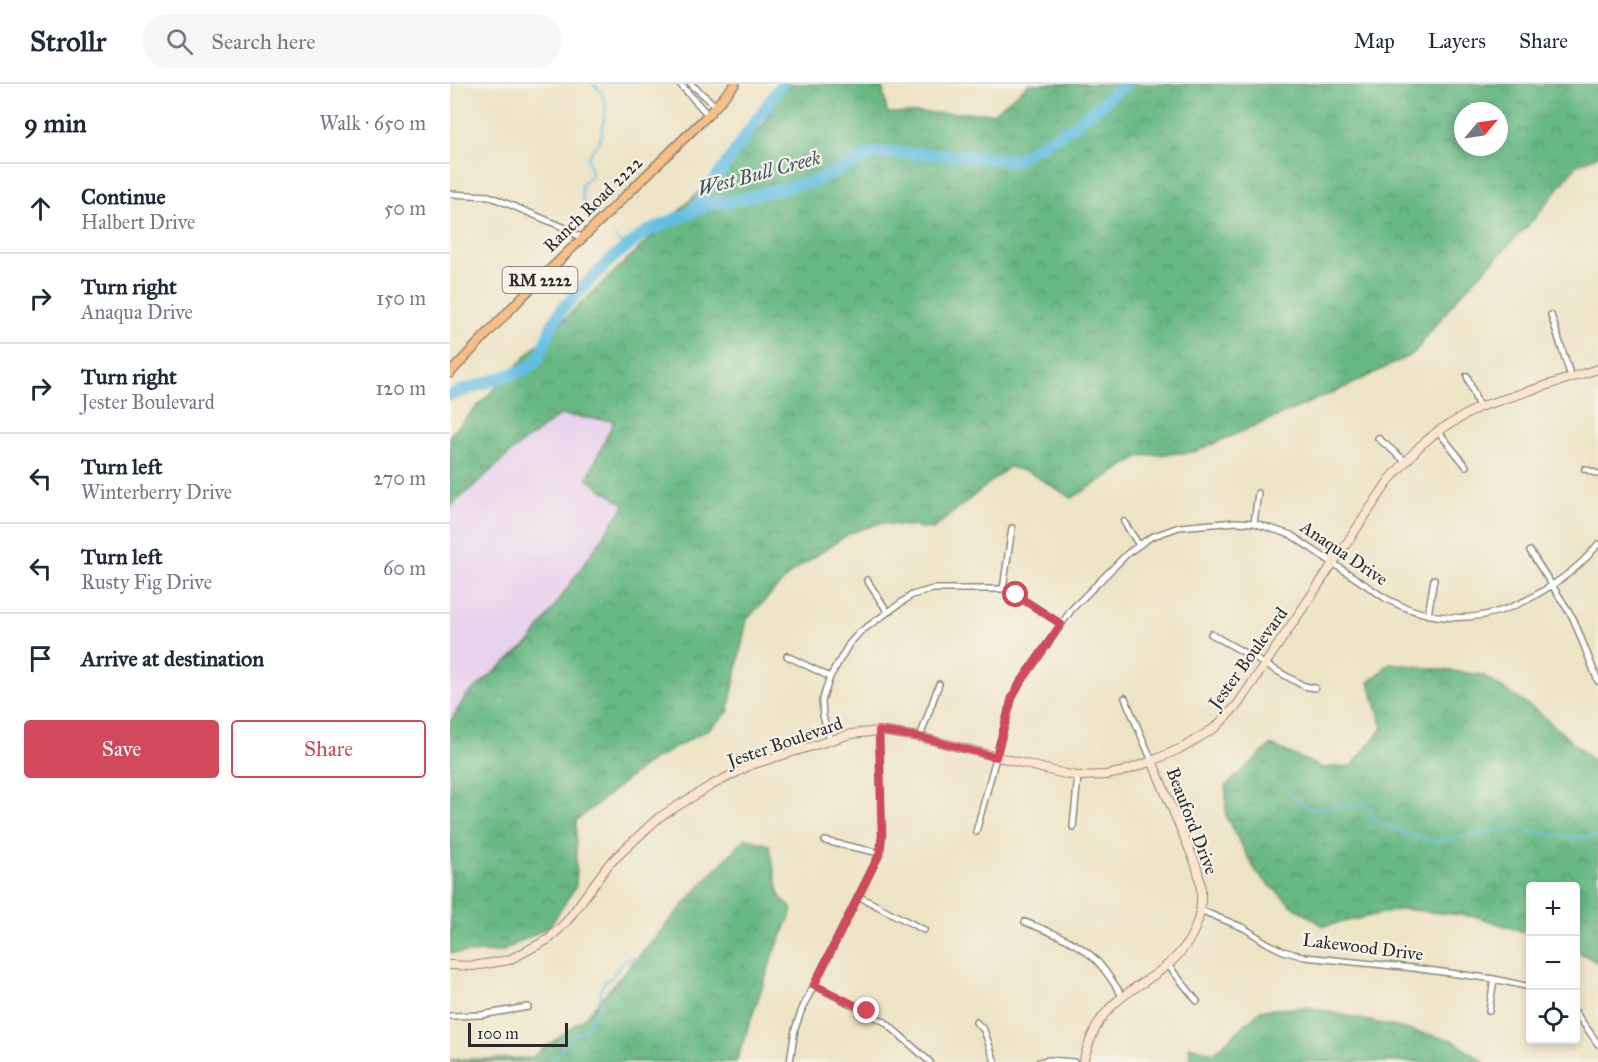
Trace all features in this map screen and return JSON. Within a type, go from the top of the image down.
[{"type":"main road","name":"Ranch Road 2222","points":[[450,374],[523,296],[717,107],[735,84]]},
{"type":"street","points":[[680,84],[708,115]]},
{"type":"street","points":[[691,84],[717,107]]},
{"type":"street","points":[[450,194],[489,196],[563,227],[582,238]]},
{"type":"street","points":[[1551,315],[1571,377]]},
{"type":"street","name":"Jester Boulevard","points":[[450,965],[494,964],[509,960],[538,946],[549,939],[567,921],[609,864],[669,810],[752,765],[850,734],[879,731],[920,737],[1078,776],[1121,772],[1184,747],[1216,727],[1239,704],[1390,479],[1405,461],[1438,431],[1479,407],[1598,369]]},
{"type":"street","points":[[1467,376],[1479,407]]},
{"type":"street","points":[[1438,431],[1466,466]]},
{"type":"street","points":[[1378,438],[1405,461]]},
{"type":"street","points":[[1585,470],[1598,474]]},
{"type":"street","points":[[1254,523],[1258,493]]},
{"type":"street","points":[[1124,522],[1139,545]]},
{"type":"street","name":"Anaqua Drive","points":[[976,832],[1015,692],[1061,624],[1093,587],[1139,545],[1164,531],[1179,527],[1236,522],[1254,523],[1291,535],[1393,603],[1414,612],[1450,617],[1491,615],[1526,602],[1587,559],[1598,544]]},
{"type":"street","points":[[1003,589],[1012,528]]},
{"type":"street","points":[[1530,551],[1573,618],[1598,681]]},
{"type":"street","points":[[1428,615],[1434,579]]},
{"type":"street","points":[[867,580],[887,611]]},
{"type":"street","points":[[830,740],[823,716],[822,702],[830,677],[849,644],[860,632],[912,594],[922,591],[1003,589],[1061,624]]},
{"type":"street","points":[[1211,634],[1304,686],[1315,688]]},
{"type":"street","points":[[787,656],[830,677]]},
{"type":"street","points":[[920,737],[939,684]]},
{"type":"street","points":[[1125,698],[1152,761]]},
{"type":"street","points":[[790,1062],[795,1029],[802,1009],[880,853],[882,835],[879,731]]},
{"type":"street","name":"Beauford Drive","points":[[1083,1062],[1096,1027],[1110,1008],[1168,965],[1188,943],[1200,910],[1201,881],[1196,865],[1152,761]]},
{"type":"street","points":[[1073,827],[1078,776]]},
{"type":"street","points":[[825,841],[880,853]]},
{"type":"street","points":[[858,896],[924,930]]},
{"type":"street","name":"Lakewood Drive","points":[[1200,910],[1229,920],[1267,944],[1294,954],[1494,979],[1526,986]]},
{"type":"street","points":[[1025,922],[1082,948],[1096,961],[1123,997]]},
{"type":"street","points":[[1168,965],[1197,1001]]},
{"type":"street","points":[[1489,1011],[1494,979]]},
{"type":"street","points":[[814,985],[885,1022],[930,1062]]},
{"type":"street","points":[[450,1017],[481,1015],[528,1007]]},
{"type":"street","points":[[1580,1020],[1598,1044]]},
{"type":"street","points":[[976,1022],[984,1029],[995,1062]]},
{"type":"street","points":[[1040,1062],[1049,1060],[1074,1062]]},
{"type":"shaded area","points":[[560,415],[615,421],[625,505],[530,642],[466,696],[450,722],[450,507],[516,448]]},
{"type":"green space","points":[[786,84],[882,85],[887,113],[993,113],[1029,84],[1598,84],[1598,155],[1577,165],[1535,218],[1458,297],[1413,354],[1348,386],[1194,452],[1140,456],[1072,498],[1029,472],[1009,467],[933,529],[881,523],[850,533],[792,572],[747,619],[728,712],[712,727],[646,764],[576,821],[576,886],[550,926],[501,952],[451,953],[450,722],[466,696],[530,642],[625,505],[587,479],[614,421],[560,415],[516,448],[450,507],[450,435],[536,346],[705,186],[763,125]]},
{"type":"green space","points":[[1390,663],[1482,675],[1537,711],[1598,765],[1598,963],[1580,952],[1580,882],[1526,882],[1526,933],[1478,917],[1403,909],[1324,926],[1291,905],[1257,873],[1226,817],[1226,786],[1271,745],[1322,768],[1352,766],[1383,727],[1369,683]]},
{"type":"green space","points":[[746,838],[769,845],[780,897],[793,910],[774,953],[736,1062],[450,1062],[450,1060],[531,1058],[585,1017],[702,884]]},
{"type":"green space","points":[[1308,1007],[1452,1040],[1484,1062],[1191,1062],[1189,1046],[1214,1053],[1261,1010]]},
{"type":"waterway","points":[[588,208],[583,201],[581,186],[591,175],[588,157],[601,137],[606,106],[602,92],[593,84]]},
{"type":"waterway","points":[[693,211],[782,84]]},
{"type":"waterway","name":"West Bull Creek","points":[[450,395],[527,369],[539,358],[552,325],[562,309],[611,259],[646,232],[710,204],[728,202],[815,181],[875,153],[936,154],[1015,160],[1077,124],[1125,84]]},
{"type":"waterway","points":[[616,238],[625,248]]},
{"type":"waterway","points":[[1292,795],[1311,809],[1365,804],[1370,807],[1374,820],[1434,842],[1513,828],[1564,837],[1598,837]]},
{"type":"waterway","points":[[550,1062],[573,1035],[583,1032],[601,1005],[600,990],[605,981],[611,978],[623,962],[631,958],[642,958]]},
{"type":"waterway","points":[[1227,1060],[1234,1062]]},
{"type":"route","points":[[867,1011],[814,985],[880,853],[882,835],[879,731],[920,737],[996,757],[1012,698],[1061,624],[1016,595]]}]
